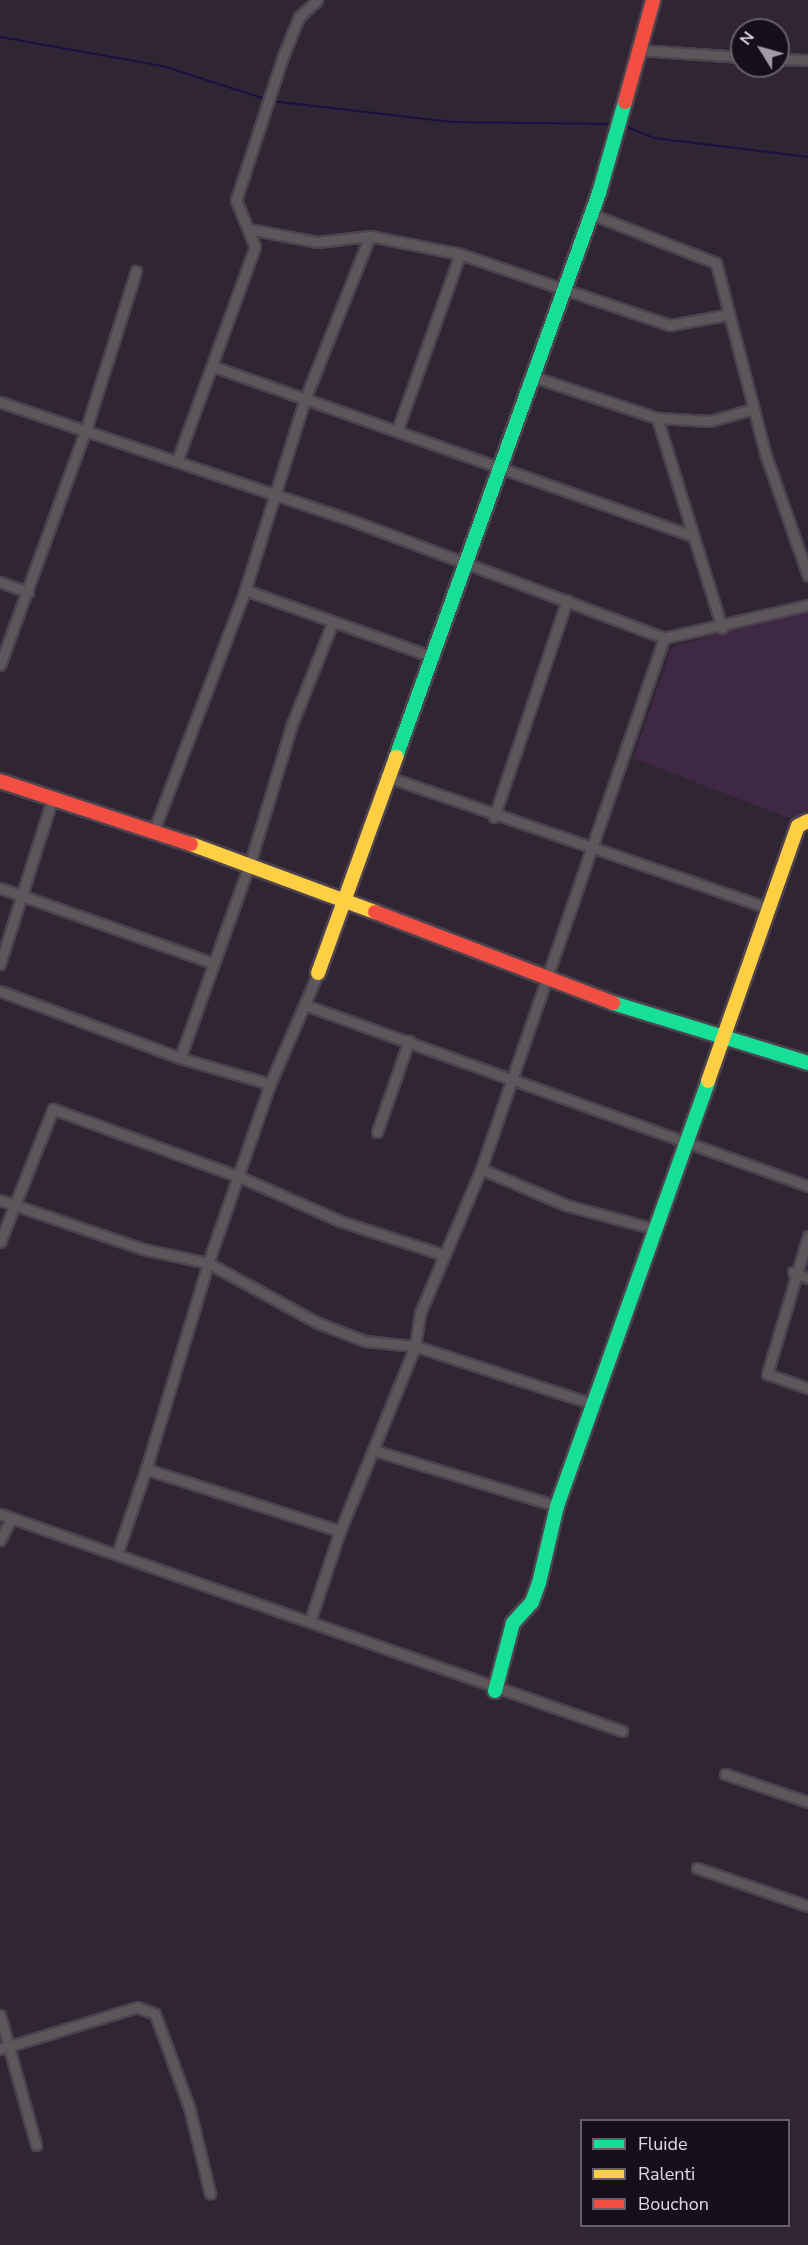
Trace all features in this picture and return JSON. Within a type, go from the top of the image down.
[{"type":"street","points":[[177,461],[255,247],[236,200],[283,56],[299,17],[317,0]]},
{"type":"street","points":[[117,1554],[147,1469],[208,1263],[240,1177],[270,1084],[318,973],[385,776],[591,214],[653,0]]},
{"type":"street","points":[[640,50],[730,56]]},
{"type":"street","points":[[790,59],[808,60]]},
{"type":"street","points":[[591,214],[710,256],[720,270],[726,315],[753,409],[808,576]]},
{"type":"street","points":[[249,229],[317,242],[370,236],[460,254],[670,325],[726,315]]},
{"type":"street","points":[[154,830],[245,591],[277,496],[305,399],[370,236]]},
{"type":"street","points":[[397,431],[460,254]]},
{"type":"street","points":[[0,665],[85,432],[136,271]]},
{"type":"street","points":[[212,366],[397,431],[498,470],[693,536]]},
{"type":"street","points":[[531,376],[657,418],[710,421],[753,409]]},
{"type":"street","points":[[0,402],[277,496],[567,600],[664,638],[722,628],[808,605]]},
{"type":"street","points":[[657,418],[722,628]]},
{"type":"street","points":[[0,582],[28,592]]},
{"type":"street","points":[[245,591],[332,624],[430,656]]},
{"type":"street","points":[[494,817],[567,600]]},
{"type":"street","points":[[180,1058],[250,863],[292,724],[332,624]]},
{"type":"street","points":[[310,1621],[340,1531],[415,1346],[420,1313],[481,1169],[546,980],[595,847],[664,638]]},
{"type":"street","points":[[385,776],[494,817],[595,847],[769,908]]},
{"type":"street","points":[[0,781],[250,863],[546,980],[723,1039],[808,1063]]},
{"type":"street","points":[[0,964],[53,797]]},
{"type":"street","points":[[495,1691],[513,1623],[532,1602],[539,1583],[556,1506],[689,1139],[798,826],[808,821]]},
{"type":"street","points":[[0,888],[24,894],[213,963]]},
{"type":"street","points":[[0,991],[180,1058],[270,1084]]},
{"type":"street","points":[[305,1005],[514,1076],[689,1139],[808,1186]]},
{"type":"street","points":[[377,1132],[409,1040]]},
{"type":"street","points":[[0,1242],[18,1205],[52,1109],[240,1177],[340,1221],[444,1255]]},
{"type":"street","points":[[481,1169],[567,1205],[655,1229]]},
{"type":"street","points":[[0,1200],[143,1249],[208,1263],[318,1323],[365,1341],[415,1346],[593,1404]]},
{"type":"street","points":[[808,1236],[793,1272],[766,1374],[808,1388]]},
{"type":"street","points":[[793,1272],[808,1278]]},
{"type":"street","points":[[373,1450],[556,1506]]},
{"type":"street","points":[[147,1469],[340,1531]]},
{"type":"street","points":[[0,1514],[310,1621],[495,1691],[622,1731]]},
{"type":"street","points":[[0,1540],[11,1518]]},
{"type":"street","points":[[725,1774],[808,1802]]},
{"type":"street","points":[[697,1868],[808,1906]]},
{"type":"street","points":[[0,2049],[9,2043],[82,2028],[137,2007],[155,2014],[189,2107],[210,2193]]},
{"type":"street","points":[[0,2015],[36,2145]]},
{"type":"shaded area","points":[[808,609],[808,815],[794,820],[633,758],[672,647]]},
{"type":"waterway","points":[[0,37],[163,66],[265,99]]},
{"type":"waterway","points":[[271,101],[452,122],[612,124]]},
{"type":"waterway","points":[[627,127],[654,138],[808,157]]},
{"type":"traffic: fast","points":[[396,757],[599,193],[625,102]]},
{"type":"traffic: fast","points":[[613,1003],[808,1063]]},
{"type":"traffic: fast","points":[[495,1691],[513,1623],[532,1602],[539,1583],[557,1506],[708,1081]]},
{"type":"traffic: slow","points":[[318,973],[396,757]]},
{"type":"traffic: slow","points":[[708,1081],[798,826],[808,821]]},
{"type":"traffic: slow","points":[[191,844],[375,912]]},
{"type":"traffic: jam","points":[[625,102],[653,0]]},
{"type":"traffic: jam","points":[[0,781],[191,844]]},
{"type":"traffic: jam","points":[[375,912],[613,1003]]}]
